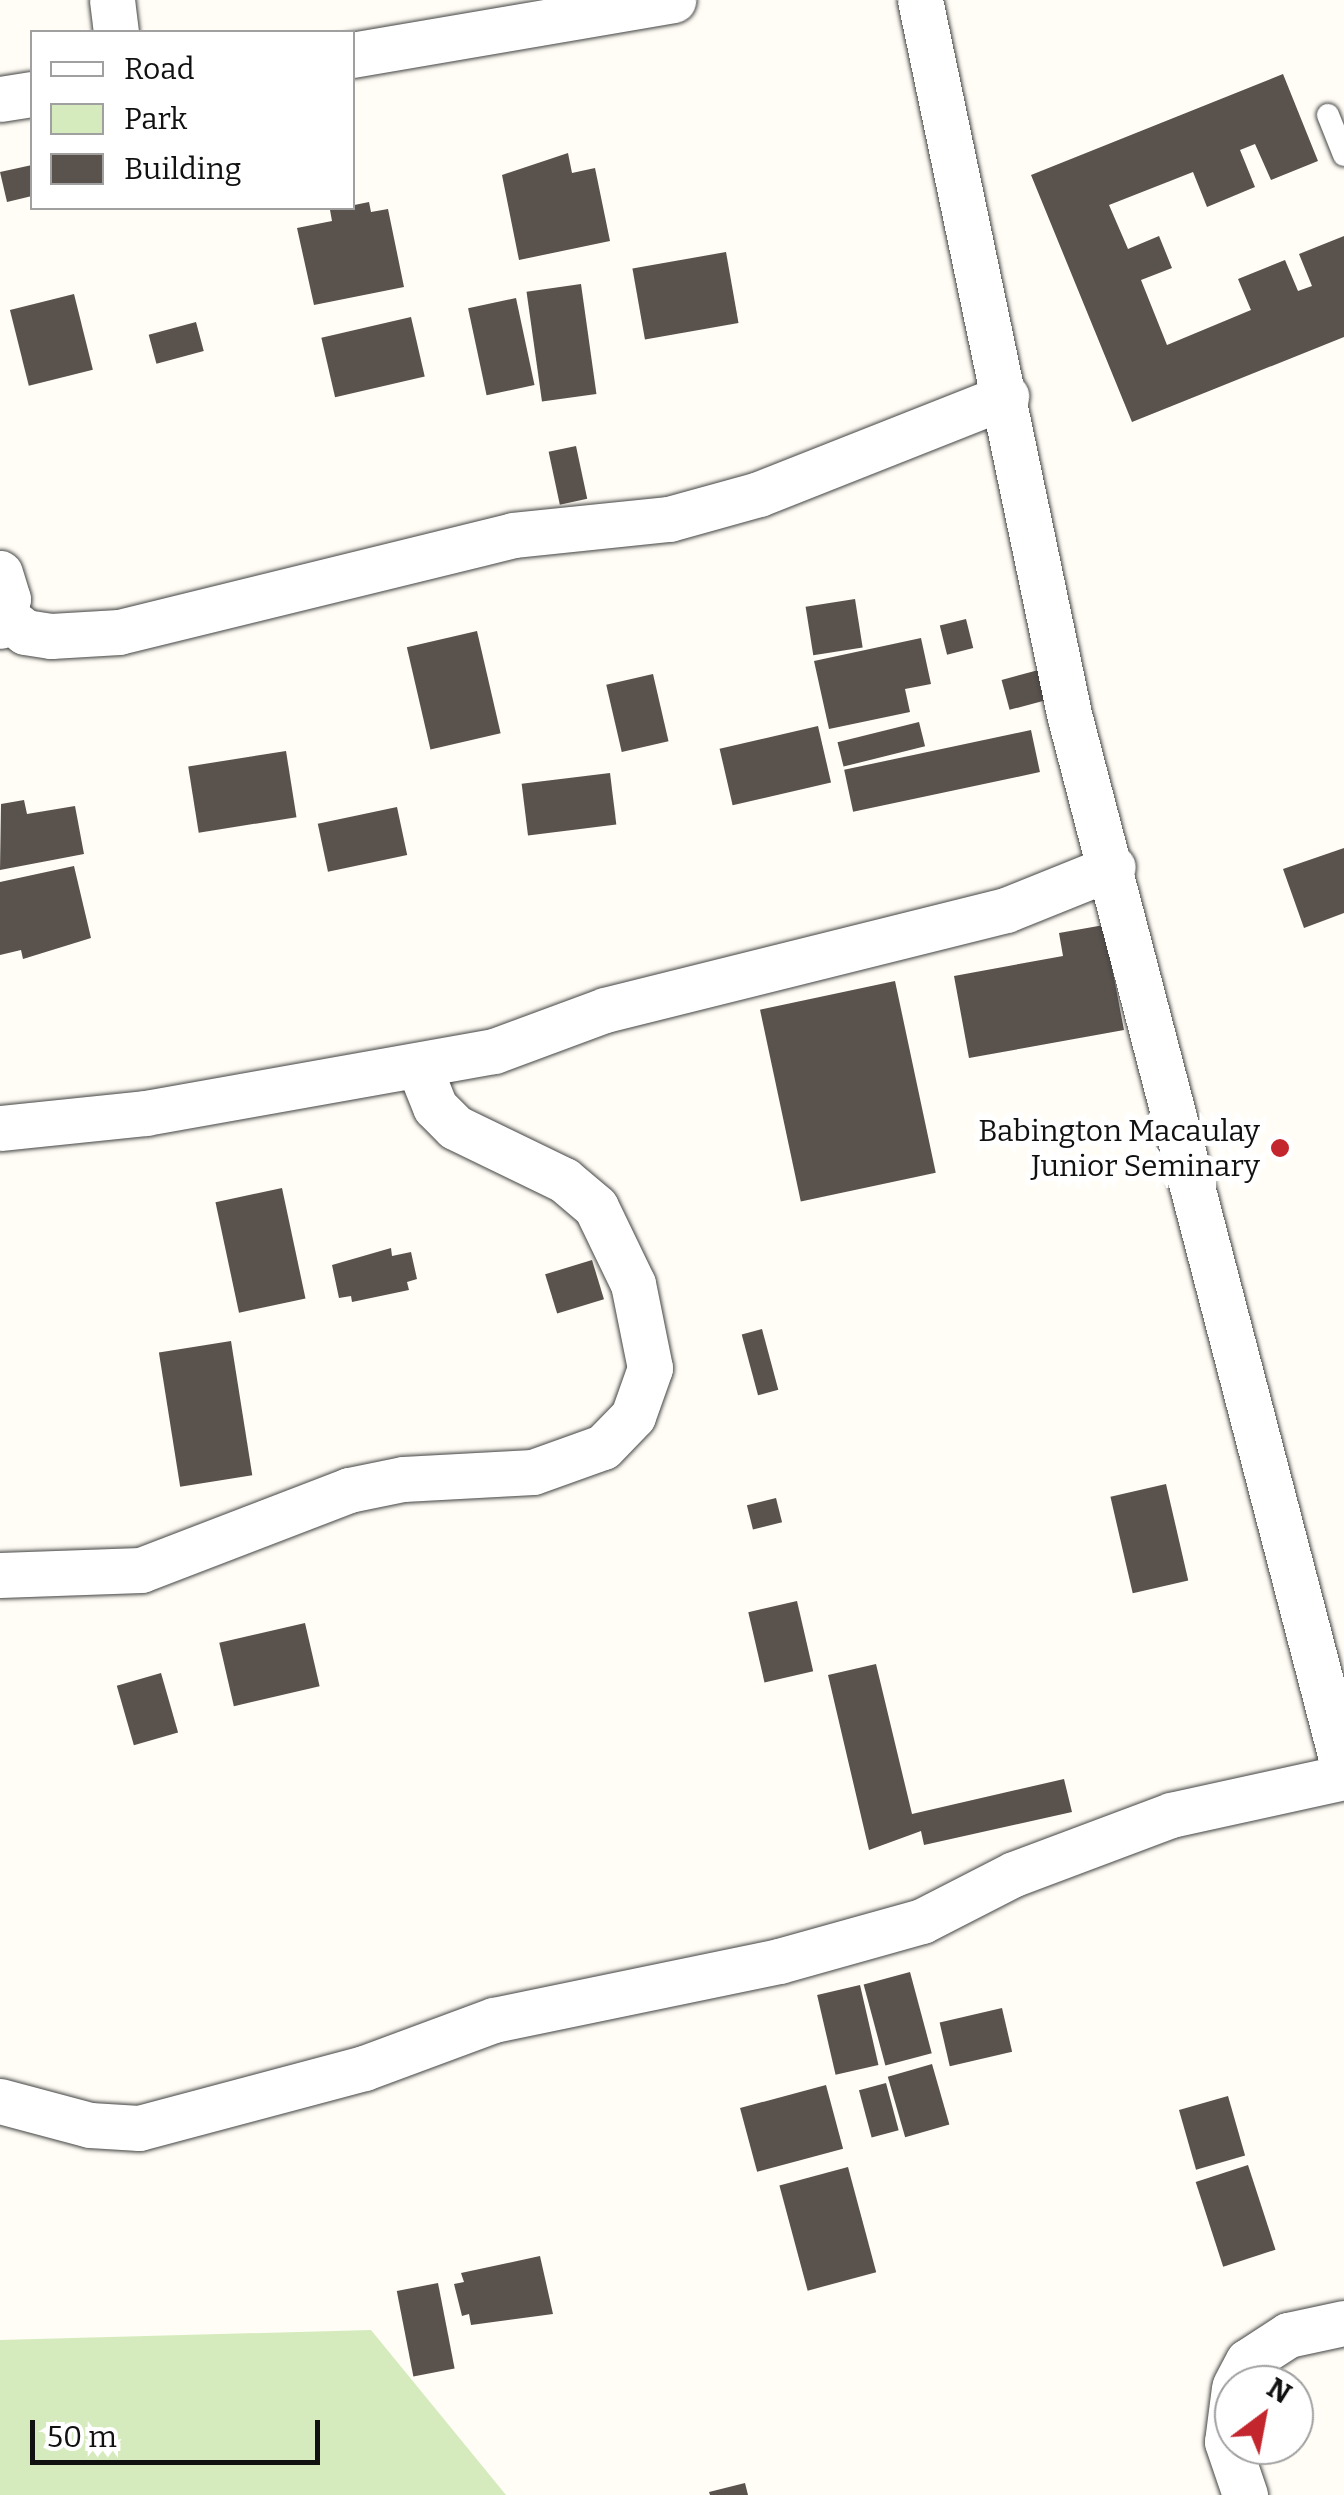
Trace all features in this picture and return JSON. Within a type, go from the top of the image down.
[{"type":"street","points":[[112,0],[116,30]]},
{"type":"street","points":[[355,53],[609,3],[672,0]]},
{"type":"street","points":[[0,2101],[90,2125],[153,2124],[364,2068],[494,2020],[779,1961],[922,1922],[1014,1874],[1171,1815],[1344,1774],[1069,714],[1006,396],[920,0]]},
{"type":"street","points":[[0,99],[30,94]]},
{"type":"street","points":[[0,573],[3,621],[26,632],[50,636],[120,632],[513,535],[670,519],[759,494],[1006,396]]},
{"type":"street","points":[[0,1128],[146,1113],[494,1051],[605,1010],[742,972],[1006,910],[1112,868]]},
{"type":"street","points":[[0,1575],[141,1570],[349,1490],[403,1479],[533,1472],[603,1447],[633,1416],[650,1368],[632,1284],[596,1207],[564,1180],[455,1126],[435,1106],[419,1066]]},
{"type":"street","points":[[1246,2365],[1288,2335],[1344,2323]]},
{"type":"street","points":[[1234,2465],[1244,2495]]},
{"type":"lane","points":[[1328,115],[1344,155]]},
{"type":"green space","points":[[371,2330],[506,2495],[0,2495],[0,2340]]},
{"type":"building","points":[[1283,74],[1318,161],[1271,180],[1255,144],[1240,150],[1255,187],[1207,207],[1193,172],[1109,205],[1128,249],[1159,236],[1172,268],[1141,280],[1167,345],[1251,310],[1238,279],[1285,260],[1298,291],[1312,286],[1299,254],[1344,236],[1344,337],[1132,422],[1031,175]]},
{"type":"building","points":[[568,153],[572,173],[595,168],[610,241],[519,260],[502,175]]},
{"type":"building","points":[[30,165],[30,196],[7,202],[0,172]]},
{"type":"building","points":[[369,202],[371,212],[388,209],[404,287],[314,305],[297,228],[332,221],[330,210],[355,210],[355,205]]},
{"type":"building","points":[[726,252],[739,323],[645,339],[632,268]]},
{"type":"building","points":[[581,284],[596,394],[542,402],[527,292]]},
{"type":"building","points":[[74,294],[93,370],[29,386],[10,310]]},
{"type":"building","points":[[516,298],[535,385],[487,395],[468,308]]},
{"type":"building","points":[[411,317],[425,376],[335,397],[321,338]]},
{"type":"building","points":[[196,322],[204,351],[156,364],[149,335]]},
{"type":"building","points":[[576,446],[587,499],[560,505],[549,452]]},
{"type":"building","points":[[855,599],[863,647],[813,655],[806,607]]},
{"type":"building","points":[[966,619],[973,648],[947,655],[940,626]]},
{"type":"building","points":[[477,631],[501,733],[430,750],[407,647]]},
{"type":"building","points":[[921,638],[931,684],[905,689],[910,712],[829,729],[814,661]]},
{"type":"building","points":[[1046,668],[1054,698],[1010,710],[1002,680]]},
{"type":"building","points":[[653,674],[669,741],[622,752],[606,685]]},
{"type":"building","points":[[919,722],[925,746],[844,767],[837,742]]},
{"type":"building","points":[[818,726],[831,783],[733,805],[720,749]]},
{"type":"building","points":[[1031,730],[1040,772],[853,812],[844,770]]},
{"type":"building","points":[[286,751],[296,817],[199,833],[188,766]]},
{"type":"building","points":[[610,773],[616,825],[528,835],[522,784]]},
{"type":"building","points":[[24,800],[27,814],[75,806],[84,854],[0,870],[1,804]]},
{"type":"building","points":[[397,807],[407,855],[328,872],[318,824]]},
{"type":"building","points":[[1344,848],[1344,913],[1304,928],[1283,869]]},
{"type":"building","points":[[74,866],[91,938],[23,959],[21,950],[0,955],[0,882]]},
{"type":"building","points":[[1104,925],[1124,1030],[969,1058],[954,976],[1063,956],[1059,933]]},
{"type":"building","points":[[895,981],[936,1173],[801,1201],[760,1010]]},
{"type":"building","points":[[282,1188],[305,1299],[239,1313],[215,1202]]},
{"type":"building","points":[[391,1248],[392,1256],[411,1252],[417,1279],[407,1282],[409,1290],[352,1302],[351,1296],[339,1298],[332,1265]]},
{"type":"building","points":[[592,1260],[604,1299],[557,1314],[545,1274]]},
{"type":"building","points":[[762,1329],[778,1390],[758,1395],[742,1334]]},
{"type":"building","points":[[231,1341],[252,1475],[180,1487],[159,1352]]},
{"type":"building","points":[[1166,1484],[1188,1580],[1133,1593],[1110,1497]]},
{"type":"building","points":[[776,1498],[782,1522],[753,1530],[747,1505]]},
{"type":"building","points":[[797,1601],[813,1671],[764,1682],[748,1612]]},
{"type":"building","points":[[305,1623],[320,1686],[234,1706],[219,1643]]},
{"type":"building","points":[[876,1664],[912,1814],[1064,1779],[1072,1812],[924,1845],[921,1831],[869,1850],[828,1675]]},
{"type":"building","points":[[161,1673],[178,1733],[134,1745],[117,1686]]},
{"type":"building","points":[[910,1972],[932,2053],[885,2066],[864,1984]]},
{"type":"building","points":[[860,1985],[878,2065],[836,2075],[817,1995]]},
{"type":"building","points":[[1002,2008],[1012,2052],[950,2066],[940,2022]]},
{"type":"building","points":[[932,2064],[949,2125],[905,2137],[888,2077]]},
{"type":"building","points":[[886,2083],[899,2130],[872,2138],[859,2090]]},
{"type":"building","points":[[826,2085],[843,2149],[757,2172],[740,2108]]},
{"type":"building","points":[[1228,2096],[1245,2156],[1196,2170],[1179,2110]]},
{"type":"building","points":[[1248,2165],[1276,2250],[1223,2267],[1196,2182]]},
{"type":"building","points":[[848,2167],[876,2272],[808,2291],[779,2185]]},
{"type":"building","points":[[540,2256],[553,2314],[471,2325],[469,2314],[462,2316],[454,2284],[464,2282],[461,2273]]},
{"type":"building","points":[[438,2283],[455,2368],[413,2376],[397,2291]]},
{"type":"building","points":[[745,2483],[748,2495],[709,2492]]},
{"type":"place","name":"Babington Macaulay Junior Seminary","points":[[1280,1148]]}]
